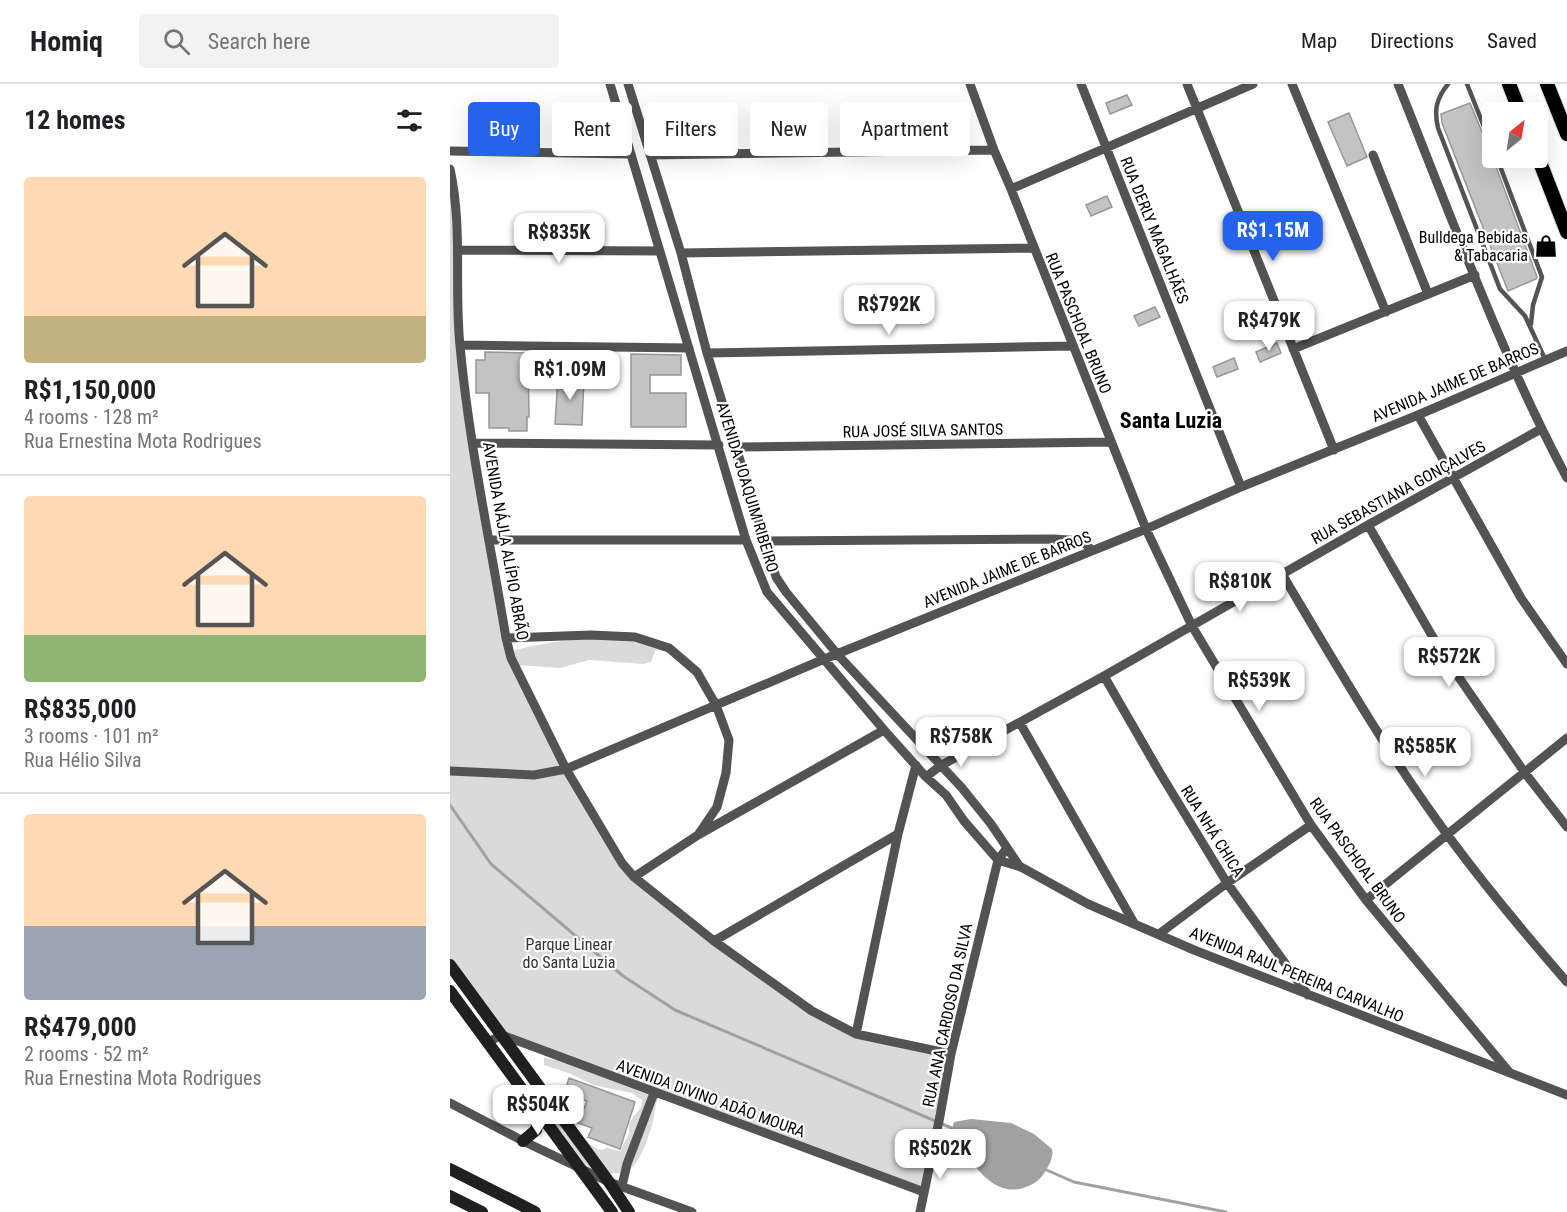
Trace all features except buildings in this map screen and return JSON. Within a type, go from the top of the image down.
[{"type":"main road","points":[[1509,84],[1516,102]]},
{"type":"main road","points":[[1547,84],[1564,116],[1567,134]]},
{"type":"main road","points":[[1542,168],[1567,232]]},
{"type":"street","name":"AVENIDA JOAQUIM RIBEIRO","points":[[610,84],[615,102]]},
{"type":"street","name":"AVENIDA JOAQUIM RIBEIRO","points":[[628,84],[644,136]]},
{"type":"street","name":"RUA PASCHOAL BRUNO","points":[[970,84],[1110,442],[1146,529],[1192,626],[1311,825],[1366,900],[1510,1074]]},
{"type":"street","name":"RUA DERLY MAGALHÃES","points":[[1081,84],[1240,487]]},
{"type":"street","points":[[1187,84],[1334,450]]},
{"type":"street","points":[[1011,189],[1253,84]]},
{"type":"street","points":[[1292,84],[1386,312]]},
{"type":"street","points":[[1398,84],[1515,372],[1567,478]]},
{"type":"street","points":[[738,154],[994,150]]},
{"type":"street","points":[[450,151],[552,153]]},
{"type":"street","points":[[1373,155],[1428,294]]},
{"type":"street","name":"AVENIDA JOAQUIM RIBEIRO","points":[[632,156],[746,540],[767,592],[822,660],[926,777],[946,795],[964,822],[998,860]]},
{"type":"street","name":"AVENIDA JOAQUIM RIBEIRO","points":[[650,156],[681,253],[706,352],[776,577],[838,655],[963,788],[1008,848]]},
{"type":"street","name":"AVENIDA NÁJLA ALÍPIO ABRÃO","points":[[450,170],[455,193],[460,345],[473,443],[506,638],[511,658],[566,769],[622,863],[634,877],[714,941],[812,1011],[856,1034],[951,1054]]},
{"type":"street","points":[[681,253],[1033,248]]},
{"type":"street","points":[[458,250],[660,251]]},
{"type":"street","points":[[1293,349],[1475,275]]},
{"type":"street","points":[[460,345],[689,348]]},
{"type":"street","points":[[706,352],[1072,346]]},
{"type":"street","name":"AVENIDA JAIME DE BARROS","points":[[450,771],[534,775],[566,769],[822,660],[1146,529],[1240,487],[1334,450],[1567,351]]},
{"type":"street","points":[[1418,415],[1521,598],[1567,664]]},
{"type":"street","name":"RUA SEBASTIANA GONÇALVES","points":[[926,777],[940,766],[1541,429]]},
{"type":"street","name":"RUA JOSÉ SILVA SANTOS","points":[[737,447],[1110,442]]},
{"type":"street","points":[[473,443],[719,445]]},
{"type":"street","points":[[1368,525],[1442,653],[1525,773],[1567,827]]},
{"type":"street","points":[[765,541],[1054,539],[1082,541],[1092,550]]},
{"type":"street","points":[[490,540],[746,540]]},
{"type":"street","points":[[1282,574],[1361,707],[1448,836],[1503,909],[1567,982]]},
{"type":"street","points":[[506,638],[591,635],[636,637],[669,648],[697,672],[717,705],[729,740],[726,773],[717,807],[698,835]]},
{"type":"street","name":"RUA NHÁ CHICA","points":[[1104,676],[1227,883],[1308,995]]},
{"type":"street","points":[[1020,723],[1134,923]]},
{"type":"street","points":[[634,877],[698,835],[884,730]]},
{"type":"street","points":[[1366,900],[1567,738]]},
{"type":"street","points":[[856,1034],[898,834],[916,765]]},
{"type":"street","points":[[1159,934],[1227,883],[1311,825]]},
{"type":"street","points":[[714,941],[898,834]]},
{"type":"street","points":[[998,860],[1008,848]]},
{"type":"street","name":"AVENIDA RAUL PEREIRA CARVALHO","points":[[1008,848],[1021,867]]},
{"type":"street","name":"AVENIDA RAUL PEREIRA CARVALHO","points":[[998,860],[1021,867],[1089,904],[1159,934],[1308,995],[1567,1095]]},
{"type":"street","name":"RUA ANA CARDOSO DA SILVA","points":[[920,1212],[951,1054],[998,860]]},
{"type":"street","points":[[450,965],[609,1182],[628,1212]]},
{"type":"street","points":[[450,991],[612,1212]]},
{"type":"street","points":[[488,1042],[502,1035]]},
{"type":"street","name":"AVENIDA DIVINO ADÃO MOURA","points":[[502,1035],[924,1192]]},
{"type":"street","points":[[622,1186],[627,1164],[654,1093]]},
{"type":"street","points":[[450,1103],[609,1182],[692,1212]]},
{"type":"street","points":[[523,1141],[536,1130],[540,1113]]},
{"type":"street","points":[[450,1169],[535,1212]]},
{"type":"street","points":[[450,1196],[482,1212]]},
{"type":"lane","points":[[1448,84],[1442,91],[1435,108],[1438,128],[1500,289],[1531,326],[1545,359]]},
{"type":"lane","points":[[1467,84],[1482,122]]},
{"type":"lane","points":[[1501,168],[1542,277],[1533,305],[1531,326]]},
{"type":"green space","name":"Parque Linear do Santa Luzia","points":[[450,169],[460,345],[510,652],[562,641],[606,638],[626,639],[656,649],[651,662],[643,664],[589,660],[560,668],[515,665],[566,769],[634,877],[812,1011],[856,1034],[951,1054],[924,1192],[666,1098],[658,1099],[646,1144],[636,1164],[629,1170],[623,1173],[613,1173],[583,1164],[564,1153],[556,1145],[549,1136],[540,1113],[549,1111],[595,1148],[620,1151],[629,1134],[629,1123],[641,1107],[642,1100],[632,1093],[593,1085],[571,1074],[544,1065],[544,1058],[557,1060],[502,1035],[450,960]]},
{"type":"shaded area","points":[[971,1119],[1011,1123],[1034,1134],[1052,1149],[1049,1166],[1043,1175],[1026,1187],[1011,1190],[990,1181],[979,1171],[960,1140],[951,1132],[954,1122]]},
{"type":"waterway","points":[[450,805],[491,864],[623,976],[675,1010],[954,1129]]},
{"type":"waterway","points":[[1042,1168],[1074,1182],[1226,1212]]},
{"type":"place","name":"Bulldega Bebidas & Tabacaria","points":[[1546,246]]},
{"type":"district","name":"Santa Luzia","points":[[1171,420]]}]
